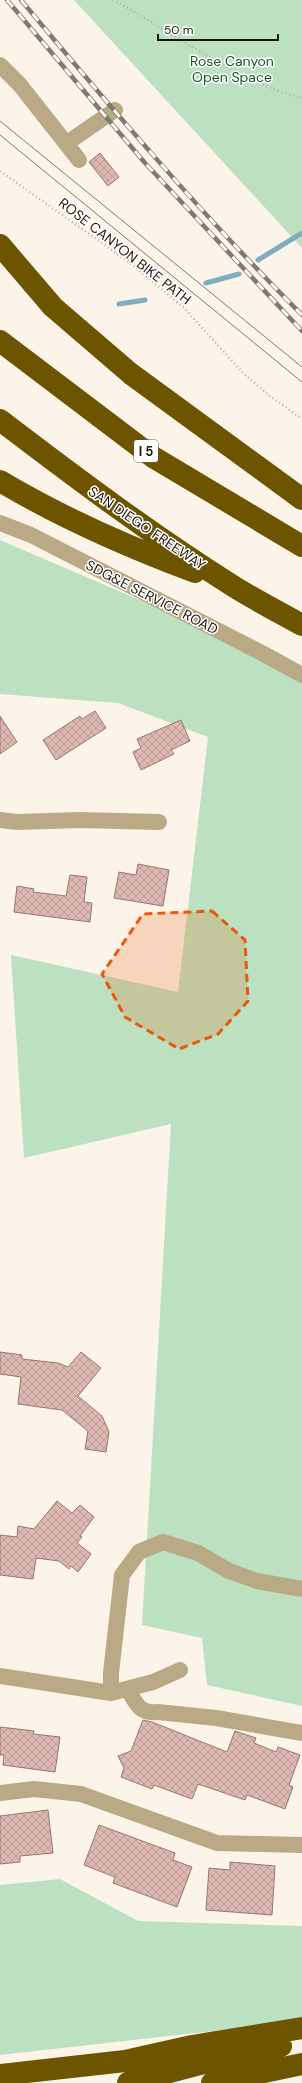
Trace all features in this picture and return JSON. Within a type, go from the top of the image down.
[{"type":"highway","points":[[0,245],[53,307],[125,369],[302,499]]},
{"type":"highway","name":"I 5","points":[[0,341],[153,457],[302,546]]},
{"type":"highway","name":"SAN DIEGO FREEWAY","points":[[0,420],[91,490],[234,587],[302,625]]},
{"type":"highway","points":[[0,481],[36,503],[101,533],[168,562],[234,587]]},
{"type":"highway","points":[[0,2075],[125,2061],[192,2046],[302,2028]]},
{"type":"highway","points":[[128,2083],[215,2060],[302,2042]]},
{"type":"highway","points":[[212,2083],[302,2064]]},
{"type":"street","points":[[0,65],[20,85],[80,160]]},
{"type":"street","points":[[67,143],[115,110]]},
{"type":"street","name":"SDG&E SERVICE ROAD","points":[[0,523],[31,535],[262,653],[302,676]]},
{"type":"street","points":[[0,820],[17,822],[80,820],[159,822]]},
{"type":"street","points":[[111,1693],[122,1576],[139,1552],[163,1542],[198,1553],[236,1574],[258,1581],[302,1589]]},
{"type":"street","points":[[0,1676],[111,1693],[128,1690],[153,1682],[180,1670]]},
{"type":"street","points":[[128,1690],[141,1710],[148,1713],[158,1712],[216,1718],[302,1733]]},
{"type":"street","points":[[0,1793],[34,1789],[81,1794],[217,1843],[302,1845]]},
{"type":"path","points":[[113,0],[147,18],[200,51],[245,75],[278,92],[302,98]]},
{"type":"path","name":"ROSE CANYON BIKE PATH","points":[[0,171],[132,266],[184,308],[243,372],[270,396],[302,419]]},
{"type":"highlighted area","points":[[212,911],[245,940],[248,1001],[218,1034],[179,1049],[125,1017],[102,974],[143,914]]},
{"type":"green space","name":"Rose Canyon Open Space","points":[[74,0],[302,0],[302,248]]},
{"type":"green space","points":[[0,540],[219,634],[302,680],[302,1706],[207,1685],[202,1638],[142,1625],[171,1124],[24,1158],[11,955],[178,992],[208,737],[118,703],[0,694]]},
{"type":"green space","points":[[60,1879],[138,1921],[302,1926],[302,2021],[0,2055],[0,1885]]},
{"type":"building","points":[[100,153],[119,177],[108,186],[89,162]]},
{"type":"building","points":[[95,711],[106,728],[56,760],[43,740],[80,716],[82,719]]},
{"type":"building","points":[[0,716],[17,742],[0,754]]},
{"type":"building","points":[[181,720],[190,741],[171,750],[174,754],[141,770],[133,752],[141,748],[137,739]]},
{"type":"building","points":[[138,864],[169,870],[163,906],[114,898],[119,872],[136,875]]},
{"type":"building","points":[[70,875],[87,877],[84,902],[92,903],[90,922],[14,912],[17,886],[34,889],[33,892],[66,896]]},
{"type":"building","points":[[0,1352],[22,1355],[22,1359],[58,1363],[68,1367],[81,1352],[101,1368],[78,1396],[102,1416],[109,1432],[106,1452],[85,1449],[88,1431],[62,1410],[18,1404],[21,1377],[0,1374]]},
{"type":"building","points":[[57,1501],[72,1513],[80,1505],[94,1517],[80,1536],[82,1537],[77,1543],[91,1554],[78,1572],[71,1566],[69,1569],[59,1561],[36,1558],[33,1579],[0,1575],[0,1535],[17,1537],[18,1526],[34,1529]]},
{"type":"building","points":[[143,1720],[152,1722],[227,1752],[235,1731],[256,1738],[254,1743],[276,1752],[278,1747],[300,1755],[289,1785],[293,1787],[285,1809],[247,1795],[245,1800],[198,1784],[192,1799],[154,1785],[152,1789],[121,1777],[124,1768],[118,1756],[131,1751]]},
{"type":"building","points":[[0,1727],[34,1731],[33,1734],[60,1737],[55,1772],[3,1765],[4,1755],[0,1755]]},
{"type":"building","points":[[48,1810],[53,1853],[20,1856],[20,1862],[0,1864],[0,1816]]},
{"type":"building","points":[[99,1825],[175,1853],[173,1860],[192,1867],[177,1907],[113,1883],[115,1877],[84,1865]]},
{"type":"building","points":[[230,1862],[275,1866],[272,1915],[206,1910],[209,1868],[230,1870]]},
{"type":"waterway","points":[[258,260],[302,233]]},
{"type":"waterway","points":[[206,283],[239,274]]},
{"type":"waterway","points":[[119,304],[145,300]]},
{"type":"tram line","points":[[0,121],[302,367]]},
{"type":"tram line","points":[[0,135],[302,382]]},
{"type":"railway","points":[[7,0],[145,163],[302,331]]},
{"type":"railway","points":[[21,0],[158,161],[229,239],[302,315]]}]
